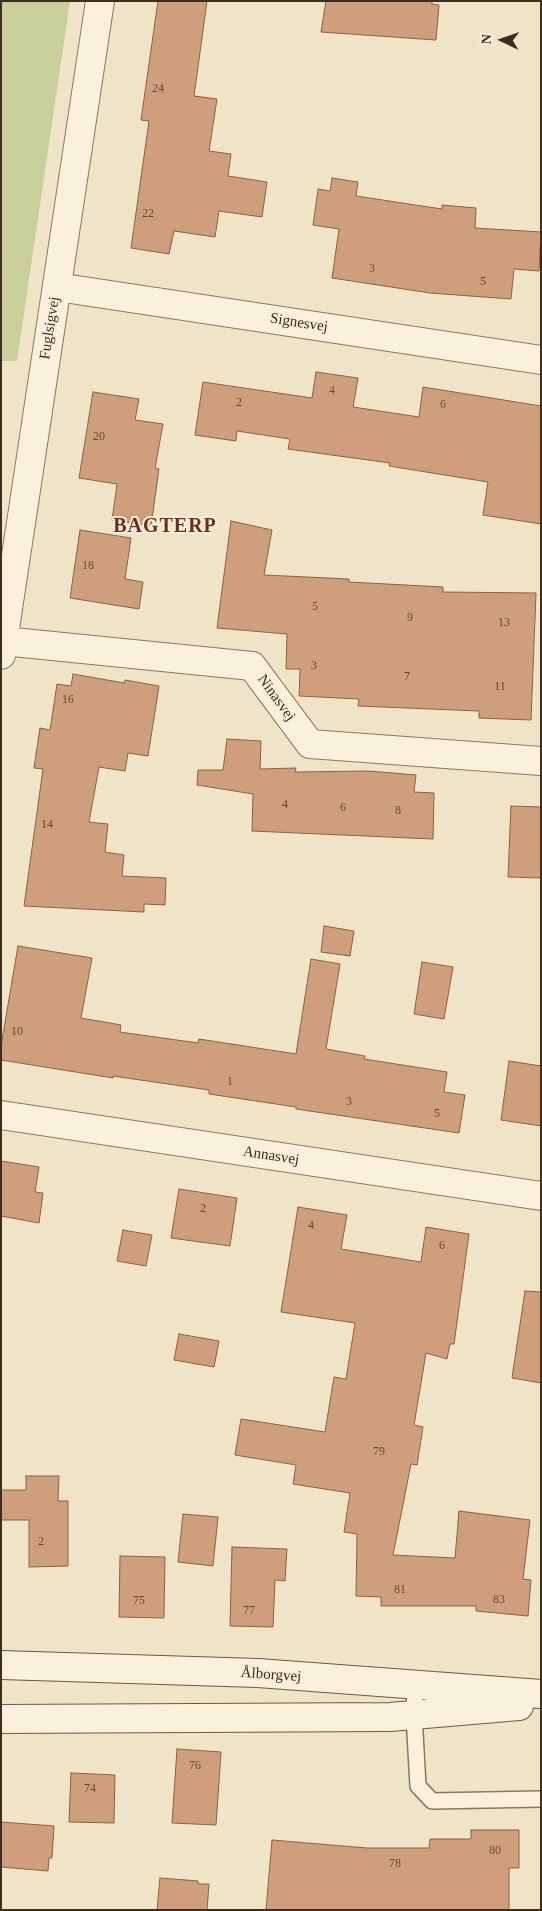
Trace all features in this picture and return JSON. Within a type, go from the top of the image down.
[{"type":"street","name":"Fuglsigvej","points":[[2,648],[100,1]]},
{"type":"street","name":"Signesvej","points":[[56,287],[541,360]]},
{"type":"street","name":"Ninasvej","points":[[2,648],[252,666],[310,744],[541,761]]},
{"type":"street","name":"Annasvej","points":[[1,1115],[541,1196]]},
{"type":"street","name":"Ålborgvej","points":[[1,1664],[258,1673],[541,1694]]},
{"type":"street","points":[[1,1719],[380,1717],[541,1704]]},
{"type":"lane","points":[[415,1685],[414,1715],[418,1786],[432,1801],[541,1799]]},
{"type":"green space","points":[[1,1],[70,1],[17,361],[1,361]]},
{"type":"building","points":[[158,1],[207,1],[194,96],[217,99],[209,151],[231,154],[228,176],[267,182],[262,217],[219,211],[215,237],[174,231],[169,254],[131,248],[149,121],[141,120]]},
{"type":"building","points":[[326,1],[432,1],[432,4],[439,5],[436,40],[321,32]]},
{"type":"building","points":[[332,178],[358,182],[356,196],[442,209],[442,205],[476,208],[475,228],[541,232],[539,271],[514,269],[511,299],[430,293],[332,278],[339,229],[313,225],[318,189],[330,191]]},
{"type":"building","points":[[316,372],[358,378],[353,407],[419,417],[423,387],[541,406],[541,524],[483,515],[488,482],[389,466],[390,463],[288,449],[290,439],[237,431],[236,441],[195,435],[203,382],[312,398]]},
{"type":"building","points":[[93,392],[139,399],[135,420],[163,424],[155,468],[159,469],[151,526],[112,520],[117,484],[79,478]]},
{"type":"building","points":[[231,521],[272,530],[264,575],[349,579],[349,582],[443,587],[443,592],[536,593],[531,720],[479,718],[479,711],[358,706],[359,699],[299,696],[300,669],[286,669],[287,634],[217,628]]},
{"type":"building","points":[[80,530],[131,538],[125,579],[143,582],[139,609],[70,598]]},
{"type":"building","points":[[73,674],[124,683],[125,680],[159,686],[148,756],[128,753],[125,771],[99,767],[89,822],[108,824],[105,852],[124,855],[122,876],[166,878],[165,905],[144,904],[144,912],[24,906],[43,769],[34,768],[40,728],[50,730],[57,684],[71,686]]},
{"type":"building","points":[[227,739],[261,741],[260,769],[296,768],[295,772],[369,771],[416,775],[414,792],[434,793],[433,839],[252,831],[253,794],[197,785],[198,770],[223,770]]},
{"type":"building","points":[[511,806],[541,807],[541,878],[508,877]]},
{"type":"building","points":[[324,926],[354,931],[350,956],[321,952]]},
{"type":"building","points":[[18,946],[92,958],[81,1018],[121,1025],[120,1032],[198,1043],[199,1039],[296,1054],[311,959],[340,964],[326,1049],[365,1056],[364,1059],[447,1072],[444,1092],[465,1095],[459,1133],[296,1109],[296,1107],[209,1094],[209,1090],[113,1076],[113,1078],[1,1060],[1,1046]]},
{"type":"building","points":[[422,962],[453,967],[444,1019],[414,1014]]},
{"type":"building","points":[[509,1061],[541,1066],[541,1126],[501,1120]]},
{"type":"building","points":[[1,1161],[39,1167],[35,1192],[43,1193],[39,1223],[1,1216]]},
{"type":"building","points":[[179,1189],[237,1198],[230,1246],[171,1238]]},
{"type":"building","points":[[298,1207],[347,1215],[341,1249],[421,1262],[426,1227],[469,1234],[454,1344],[450,1344],[447,1359],[426,1353],[414,1425],[423,1427],[417,1465],[411,1464],[393,1555],[455,1558],[459,1511],[530,1520],[523,1579],[531,1580],[528,1616],[476,1611],[476,1606],[381,1606],[381,1597],[356,1596],[357,1534],[344,1532],[350,1493],[293,1484],[296,1465],[235,1455],[241,1419],[325,1432],[334,1377],[346,1379],[355,1323],[281,1312]]},
{"type":"building","points":[[123,1230],[152,1235],[146,1266],[117,1261]]},
{"type":"building","points":[[525,1291],[541,1292],[541,1383],[512,1378]]},
{"type":"building","points":[[179,1334],[219,1341],[214,1367],[174,1360]]},
{"type":"building","points":[[26,1476],[59,1476],[58,1501],[68,1501],[68,1566],[29,1567],[29,1520],[1,1520],[1,1490],[26,1490]]},
{"type":"building","points":[[183,1514],[218,1517],[213,1566],[178,1562]]},
{"type":"building","points":[[232,1547],[287,1549],[285,1581],[275,1580],[273,1627],[230,1626]]},
{"type":"building","points":[[120,1556],[165,1557],[164,1618],[119,1617]]},
{"type":"building","points":[[177,1749],[221,1752],[216,1825],[172,1823]]},
{"type":"building","points":[[71,1773],[115,1775],[114,1823],[69,1822]]},
{"type":"building","points":[[1,1822],[54,1826],[52,1858],[49,1858],[48,1871],[1,1867]]},
{"type":"building","points":[[471,1830],[519,1830],[519,1868],[509,1868],[509,1910],[266,1910],[272,1840],[367,1848],[429,1848],[430,1839],[471,1839]]},
{"type":"building","points":[[160,1878],[198,1881],[198,1884],[209,1884],[207,1910],[157,1910]]},
{"type":"district","name":"BAGTERP","points":[[165,527]]}]
